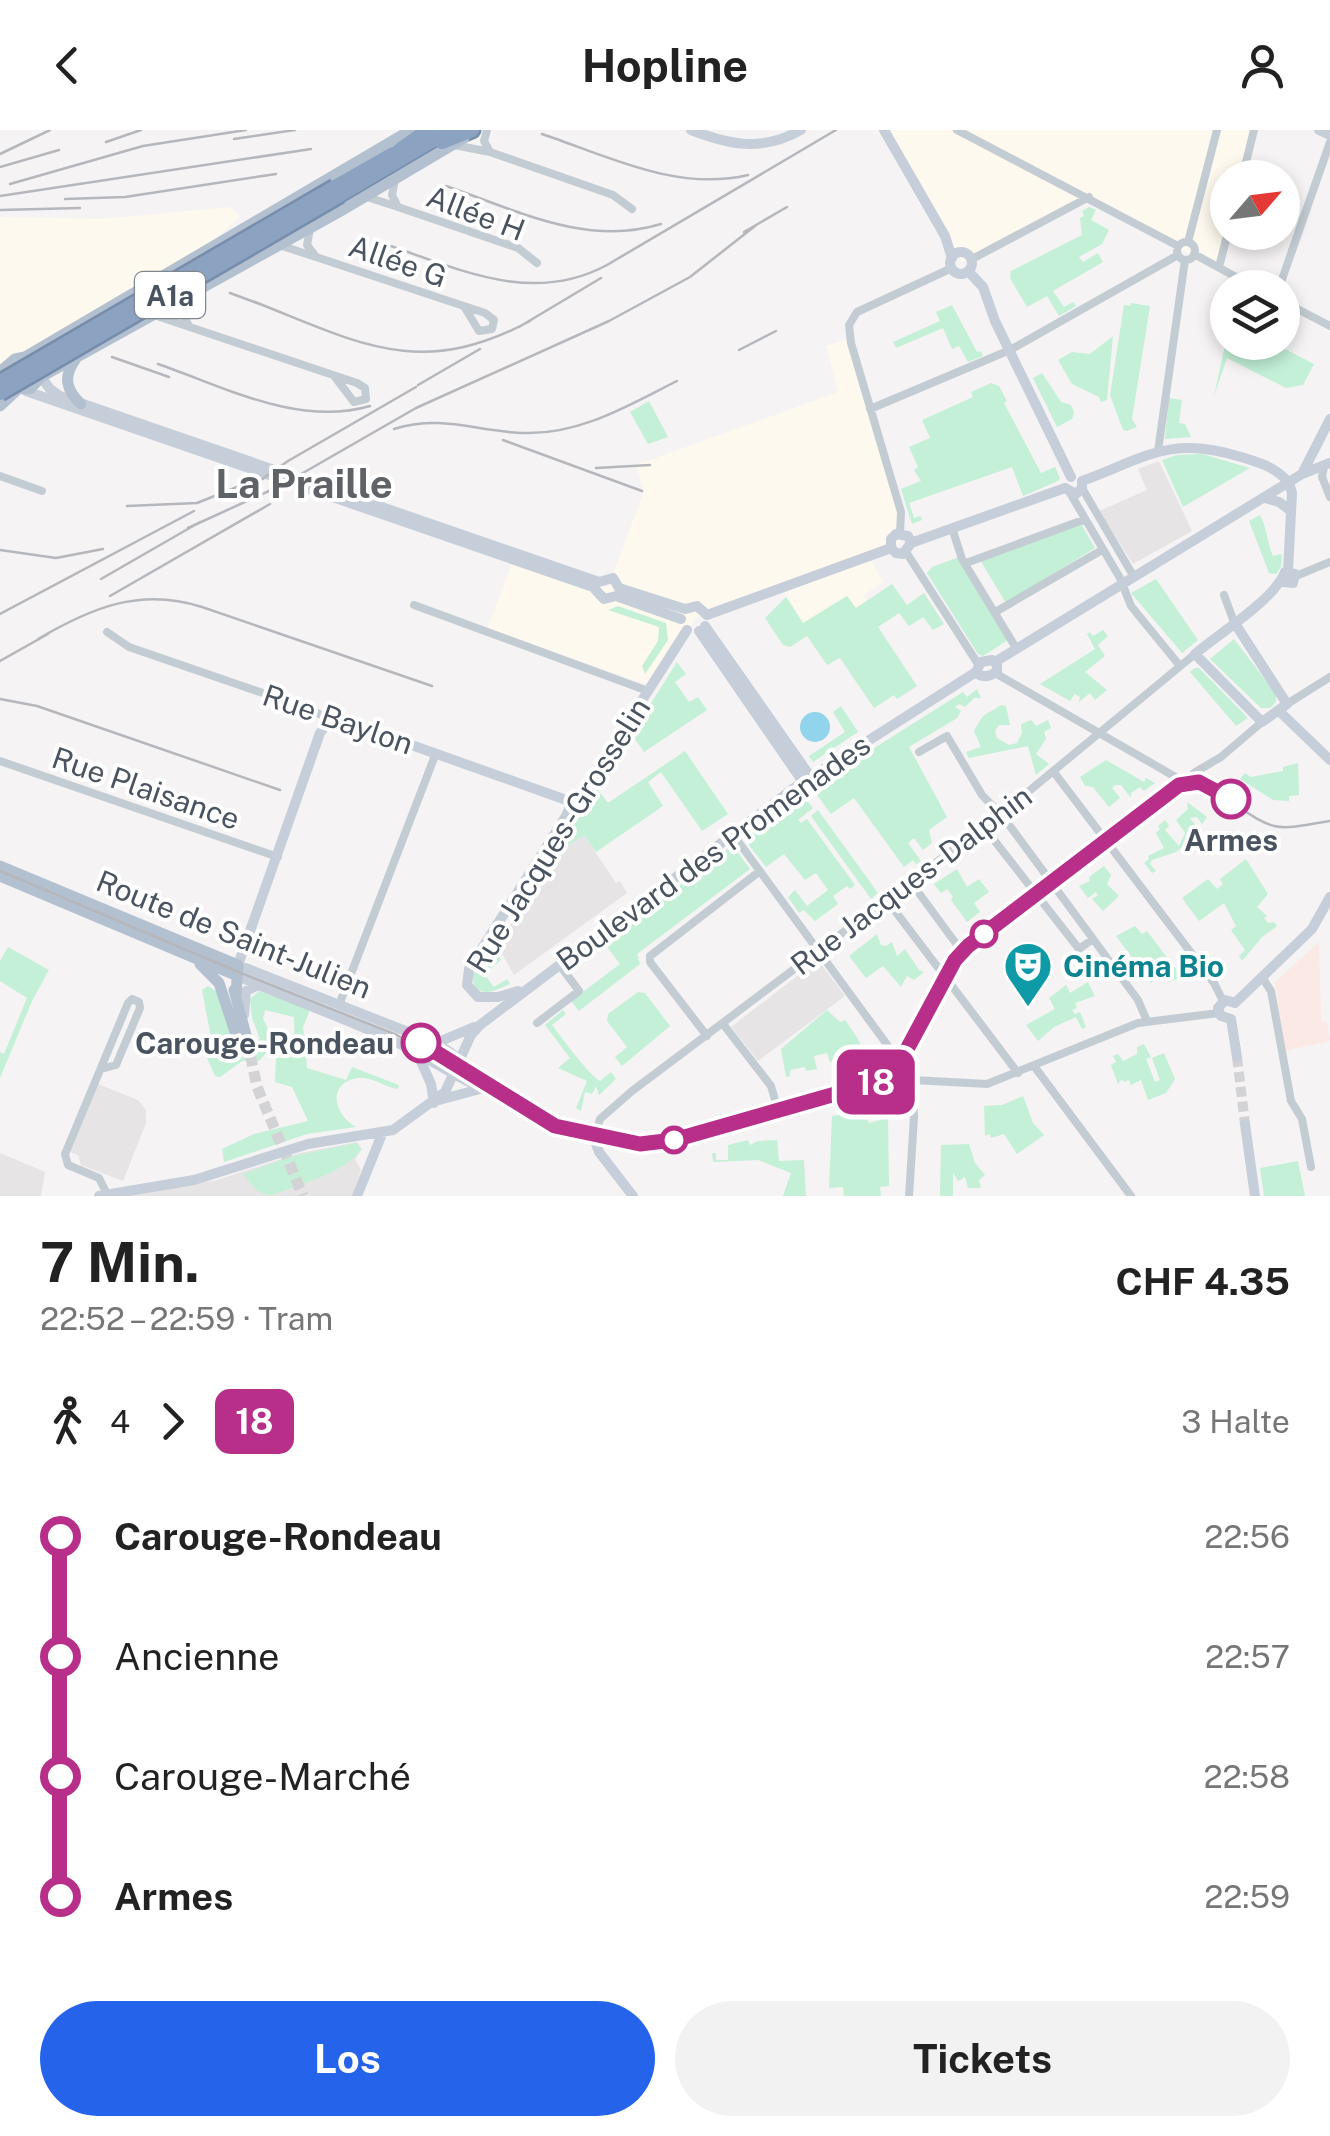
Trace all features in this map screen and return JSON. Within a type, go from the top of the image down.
[{"type":"highway","name":"A1a","points":[[405,152],[428,130]]},
{"type":"highway","name":"A1a","points":[[0,394],[437,130]]},
{"type":"highway","points":[[405,152],[474,130]]},
{"type":"highway","points":[[405,152],[452,138]]},
{"type":"highway","name":"A1a","points":[[2,373],[338,191]]},
{"type":"main road","points":[[411,130],[25,357],[15,359],[2,373],[22,390],[598,585],[611,578],[618,592],[694,621],[807,779]]},
{"type":"main road","points":[[0,406],[22,390],[34,387],[41,377],[395,179],[452,138],[474,130]]},
{"type":"main road","points":[[690,130],[749,146],[780,140],[801,130]]},
{"type":"main road","points":[[884,130],[946,236],[952,263],[960,274],[968,272]]},
{"type":"main road","points":[[1318,130],[1330,138]]},
{"type":"main road","points":[[236,232],[221,248],[225,260],[234,265],[255,259]]},
{"type":"main road","points":[[946,236],[968,255],[968,272],[983,287],[1074,485]]},
{"type":"main road","points":[[952,263],[968,255]]},
{"type":"main road","points":[[182,265],[192,268],[197,276],[189,296]]},
{"type":"main road","points":[[25,357],[37,365],[54,393],[81,404],[598,585],[604,599],[618,592]]},
{"type":"main road","points":[[75,360],[68,373],[68,386],[81,404]]},
{"type":"main road","points":[[1302,474],[1330,419]]},
{"type":"main road","points":[[891,548],[896,553],[1158,451],[1186,446],[1208,448],[1270,466],[1289,483],[1289,576]]},
{"type":"main road","points":[[977,668],[985,676],[1016,648],[1302,474],[1327,464]]},
{"type":"main road","points":[[1265,498],[1280,502],[1291,511]]},
{"type":"main road","points":[[891,548],[892,537],[900,533],[908,536],[909,548]]},
{"type":"main road","points":[[694,621],[891,548]]},
{"type":"main road","name":"Rue Jacques-Dalphin","points":[[1196,654],[1289,576]]},
{"type":"main road","name":"Rue Jacques-Grosselin","points":[[526,989],[498,998],[481,998],[468,988],[468,969],[572,802],[584,792],[694,621]]},
{"type":"main road","points":[[1234,622],[1274,680],[1294,726],[1330,760]]},
{"type":"main road","points":[[1196,654],[1262,722],[1283,707]]},
{"type":"main road","name":"Boulevard des Promenades","points":[[436,1102],[480,1025],[807,779],[977,668]]},
{"type":"main road","points":[[243,1036],[225,986],[278,857],[320,733],[330,720]]},
{"type":"main road","name":"Rue Baylon","points":[[330,720],[341,720],[572,802]]},
{"type":"main road","name":"Route de Saint-Julien","points":[[0,866],[210,954],[259,985],[342,1017],[480,1089],[498,1094]]},
{"type":"main road","name":"Route de Saint-Julien","points":[[0,876],[188,956],[339,1005],[436,1042],[462,1054],[498,1094]]},
{"type":"main road","points":[[1229,1002],[1237,1014],[1231,1019],[1219,1013],[1229,1002],[1262,978],[1312,929],[1330,897]]},
{"type":"main road","points":[[188,956],[212,974],[230,995]]},
{"type":"main road","points":[[243,1036],[245,995],[249,988],[259,985]]},
{"type":"main road","points":[[1231,1019],[1237,1057]]},
{"type":"main road","points":[[436,1042],[480,1025]]},
{"type":"main road","points":[[415,1052],[436,1102]]},
{"type":"main road","points":[[103,1195],[194,1180],[308,1144],[382,1134],[436,1102],[480,1089]]},
{"type":"main road","points":[[498,1094],[543,1123],[594,1138],[599,1152],[633,1196]]},
{"type":"main road","points":[[1245,1124],[1254,1196]]},
{"type":"main road","points":[[357,1196],[382,1134]]},
{"type":"street","points":[[486,130],[484,142],[490,152]]},
{"type":"street","points":[[957,130],[1089,198],[1184,254],[1224,270]]},
{"type":"street","points":[[1158,451],[1184,254],[1217,130]]},
{"type":"street","points":[[1246,160],[1254,130]]},
{"type":"street","points":[[452,138],[613,196],[632,209]]},
{"type":"street","points":[[1285,270],[1330,138]]},
{"type":"street","points":[[395,179],[392,195],[398,207]]},
{"type":"street","name":"Allée H","points":[[364,196],[518,248],[536,263]]},
{"type":"street","points":[[968,255],[1089,198]]},
{"type":"street","points":[[311,227],[307,245],[316,257]]},
{"type":"street","points":[[870,409],[1010,350],[1194,248],[1188,242]]},
{"type":"street","name":"Allée G","points":[[279,245],[465,308]]},
{"type":"street","points":[[1219,267],[1223,250]]},
{"type":"street","points":[[900,533],[900,512],[850,337],[852,318],[952,263]]},
{"type":"street","points":[[189,296],[184,316],[189,326]]},
{"type":"street","points":[[1300,311],[1330,326]]},
{"type":"street","points":[[154,315],[336,377]]},
{"type":"street","points":[[1327,464],[1322,477],[1330,496]]},
{"type":"street","points":[[0,476],[42,492]]},
{"type":"street","points":[[1074,485],[1083,520],[1123,584],[1131,606],[1180,666]]},
{"type":"street","points":[[1074,485],[1134,577]]},
{"type":"street","points":[[966,563],[1083,520]]},
{"type":"street","points":[[952,528],[966,563],[1016,648]]},
{"type":"street","points":[[909,548],[977,668]]},
{"type":"street","points":[[997,611],[1102,550]]},
{"type":"street","points":[[1289,576],[1330,562]]},
{"type":"street","points":[[1224,595],[1234,622]]},
{"type":"street","points":[[414,605],[648,691]]},
{"type":"street","name":"Rue Baylon","points":[[107,632],[129,647],[312,710],[330,720]]},
{"type":"street","name":"Rue Jacques-Dalphin","points":[[594,1138],[598,1123],[618,1102],[1000,814],[1196,654]]},
{"type":"street","points":[[995,667],[1186,783]]},
{"type":"street","points":[[634,684],[660,671]]},
{"type":"street","points":[[1283,707],[1330,677]]},
{"type":"street","points":[[594,1138],[640,1145],[666,1144],[886,1081],[896,1074],[963,953],[1262,722]]},
{"type":"street","points":[[920,752],[947,736],[978,789],[1138,1000],[1148,1021]]},
{"type":"street","points":[[339,1005],[436,753]]},
{"type":"street","name":"Rue Plaisance","points":[[0,761],[278,857]]},
{"type":"street","points":[[1052,770],[1229,1002]]},
{"type":"street","points":[[984,826],[1079,950],[1093,939]]},
{"type":"street","points":[[732,833],[913,1080],[909,1196]]},
{"type":"street","points":[[707,1036],[650,962],[650,956],[760,871]]},
{"type":"street","points":[[910,880],[963,953]]},
{"type":"street","points":[[886,900],[1018,1073]]},
{"type":"street","points":[[536,1023],[579,991],[559,964]]},
{"type":"street","points":[[1262,978],[1271,991],[1291,1101],[1302,1119],[1310,1166]]},
{"type":"street","points":[[101,1070],[116,1065],[139,1002],[132,999],[128,1003],[65,1158],[68,1165],[99,1178],[103,1195]]},
{"type":"street","points":[[913,1080],[985,1084],[1148,1021],[1219,1013]]},
{"type":"street","points":[[723,1024],[771,1086],[778,1110]]},
{"type":"street","points":[[1034,1066],[1130,1196]]},
{"type":"shaded area","points":[[885,130],[1257,130],[1249,160],[1210,160],[1210,250],[1224,250],[1220,270],[1091,200],[962,262]]},
{"type":"shaded area","points":[[231,207],[240,217],[204,249],[0,366],[0,217],[101,219]]},
{"type":"shaded area","points":[[850,338],[902,518],[900,543],[869,557],[883,582],[864,595],[867,600],[855,608],[846,596],[803,623],[781,586],[695,619],[652,686],[487,629],[515,556],[608,587],[644,492],[636,465],[838,392],[826,346]]},
{"type":"shaded area","points":[[1159,461],[1192,531],[1133,564],[1099,511],[1147,490],[1138,469]]},
{"type":"shaded area","points":[[584,835],[627,893],[514,975],[497,945],[554,855]]},
{"type":"shaded area","points":[[1319,942],[1321,1021],[1328,1024],[1330,1041],[1284,1051],[1275,982]]},
{"type":"shaded area","points":[[818,960],[845,996],[758,1061],[731,1027]]},
{"type":"shaded area","points":[[98,1084],[138,1100],[146,1110],[146,1123],[123,1181],[81,1165],[78,1155],[70,1152]]},
{"type":"shaded area","points":[[357,1142],[362,1149],[355,1159],[361,1170],[352,1196],[125,1196],[217,1180],[300,1153]]},
{"type":"shaded area","points":[[0,1153],[45,1172],[41,1196],[0,1196]]},
{"type":"green space","points":[[1089,207],[1096,210],[1091,220],[1109,230],[1102,244],[1079,257],[1083,262],[1098,253],[1103,262],[1053,291],[1064,307],[1073,302],[1076,306],[1059,316],[1047,296],[1027,307],[1010,278],[1011,271],[1082,235],[1080,218]]},
{"type":"green space","points":[[952,305],[977,352],[981,351],[983,356],[968,362],[959,346],[952,349],[943,328],[896,348],[893,342],[940,321],[936,312]]},
{"type":"green space","points":[[1124,305],[1150,306],[1132,419],[1137,427],[1127,431],[1123,430],[1110,395]]},
{"type":"green space","points":[[1113,336],[1107,400],[1101,402],[1099,397],[1072,384],[1058,360],[1072,352],[1090,354]]},
{"type":"green space","points":[[1300,357],[1314,364],[1303,385],[1286,388],[1231,360],[1300,360]]},
{"type":"green space","points":[[1222,360],[1226,360],[1214,396]]},
{"type":"green space","points":[[1042,373],[1061,402],[1071,405],[1074,412],[1072,419],[1057,427],[1033,378]]},
{"type":"green space","points":[[991,383],[999,386],[1041,473],[1055,467],[1060,478],[1023,496],[1012,467],[909,503],[914,518],[921,516],[922,520],[912,524],[901,489],[921,481],[909,447],[930,438],[922,420],[973,397],[971,392]]},
{"type":"green space","points":[[1169,398],[1182,400],[1179,423],[1185,424],[1191,437],[1165,439]]},
{"type":"green space","points":[[649,401],[668,437],[648,444],[630,412]]},
{"type":"green space","points":[[1202,454],[1250,468],[1183,507],[1162,460]]},
{"type":"green space","points":[[1260,515],[1273,556],[1282,554],[1276,574],[1269,573],[1249,521]]},
{"type":"green space","points":[[1081,524],[1095,548],[1006,603],[980,560]]},
{"type":"green space","points":[[959,557],[1008,640],[983,656],[978,654],[927,573],[932,567]]},
{"type":"green space","points":[[1156,579],[1198,640],[1182,653],[1131,593]]},
{"type":"green space","points":[[892,584],[907,605],[924,593],[944,624],[933,630],[923,617],[909,626],[899,613],[878,627],[917,686],[874,708],[840,658],[827,665],[807,636],[790,647],[783,645],[765,618],[786,597],[803,623],[847,596],[856,608]]},
{"type":"green space","points":[[618,606],[666,623],[668,640],[645,674],[642,666],[658,641],[659,627],[608,610]]},
{"type":"green space","points":[[1103,630],[1108,636],[1098,645],[1105,656],[1085,672],[1107,690],[1095,700],[1090,693],[1079,702],[1080,697],[1075,694],[1070,701],[1040,684],[1095,649],[1087,634],[1093,636]]},
{"type":"green space","points":[[1234,639],[1276,694],[1276,702],[1270,708],[1261,708],[1210,659]]},
{"type":"green space","points":[[677,662],[686,674],[675,682],[689,702],[698,697],[707,710],[644,752],[635,739],[643,716]]},
{"type":"green space","points":[[1195,668],[1248,718],[1236,726],[1190,672]]},
{"type":"green space","points":[[977,689],[981,698],[974,698],[965,707],[959,704],[955,707],[961,711],[957,718],[909,747],[947,817],[929,830],[932,843],[923,850],[914,838],[908,843],[921,861],[916,864],[913,860],[904,867],[854,798],[831,814],[814,791],[816,785],[963,692],[967,697]]},
{"type":"green space","points":[[841,706],[858,732],[813,762],[809,756],[845,732],[833,712]]},
{"type":"green space","points":[[1006,706],[1010,725],[999,725],[995,731],[997,738],[1009,745],[1017,743],[1021,724],[1031,720],[1036,726],[1048,720],[1051,728],[1044,732],[1046,739],[1036,754],[1049,764],[1036,775],[1028,746],[969,758],[966,752],[981,747],[974,731],[983,716]]},
{"type":"green space","points":[[685,751],[728,814],[702,831],[661,772],[648,782],[663,806],[596,852],[584,835],[554,855],[597,789],[608,803]]},
{"type":"green space","points":[[1106,760],[1144,782],[1146,778],[1155,783],[1144,791],[1140,787],[1131,793],[1131,798],[1121,785],[1115,785],[1112,788],[1120,798],[1109,807],[1080,777]]},
{"type":"green space","points":[[1298,763],[1299,795],[1289,796],[1289,801],[1273,800],[1240,779],[1245,773],[1251,777],[1283,771],[1283,767]]},
{"type":"green space","points":[[800,797],[813,808],[798,820],[801,823],[807,819],[855,885],[833,896],[838,904],[815,921],[804,910],[799,913],[788,897],[795,890],[807,906],[828,890],[816,873],[805,880],[784,854],[766,867],[746,841],[748,834]]},
{"type":"green space","points":[[1187,802],[1207,817],[1202,824],[1197,817],[1190,818],[1201,832],[1176,852],[1152,860],[1150,864],[1156,871],[1152,873],[1144,863],[1148,856],[1164,848],[1156,833],[1158,826],[1165,820],[1169,826],[1165,830],[1179,846],[1185,833],[1176,820],[1188,809]]},
{"type":"green space","points":[[818,810],[878,893],[871,899],[811,816]]},
{"type":"green space","points":[[729,848],[736,850],[750,869],[637,954],[640,964],[579,1011],[571,1001],[620,964],[604,943]]},
{"type":"green space","points":[[1246,859],[1268,894],[1257,907],[1267,916],[1264,918],[1268,923],[1277,926],[1242,961],[1239,956],[1245,950],[1231,930],[1236,926],[1224,903],[1199,921],[1182,898],[1208,879],[1217,889],[1223,884],[1220,879]]},
{"type":"green space","points":[[1104,866],[1111,875],[1107,884],[1119,896],[1103,911],[1092,899],[1098,895],[1096,892],[1088,898],[1079,886]]},
{"type":"green space","points":[[957,869],[967,887],[979,879],[989,892],[974,903],[980,912],[967,922],[947,889],[941,893],[934,884]]},
{"type":"green space","points":[[1135,926],[1142,934],[1147,931],[1182,977],[1169,982],[1165,972],[1151,983],[1116,936]]},
{"type":"green space","points":[[877,934],[881,945],[892,942],[897,956],[905,949],[924,972],[914,980],[907,976],[901,987],[883,966],[866,978],[849,956]]},
{"type":"green space","points":[[8,947],[49,970],[0,1078],[0,1052],[4,1054],[27,998],[0,981],[0,961]]},
{"type":"green space","points":[[495,948],[501,960],[484,974],[494,987],[507,979],[510,984],[479,991],[472,976],[488,950]]},
{"type":"green space","points":[[1088,982],[1095,996],[1075,1003],[1077,1008],[1072,1010],[1075,1014],[1080,1012],[1086,1027],[1082,1029],[1076,1017],[1054,1027],[1038,1041],[1026,1025],[1055,1009],[1049,998],[1066,985],[1070,993]]},
{"type":"green space","points":[[208,986],[219,993],[251,1041],[260,1039],[250,999],[259,991],[310,1010],[303,1027],[307,1068],[346,1080],[352,1067],[399,1085],[398,1089],[368,1079],[347,1081],[337,1093],[338,1108],[356,1127],[307,1134],[224,1162],[222,1149],[254,1134],[308,1121],[292,1087],[275,1082],[276,1058],[295,1056],[294,1017],[265,1010],[263,1019],[271,1041],[264,1055],[259,1061],[242,1061],[220,1077],[215,1076],[203,1049],[211,1037],[202,990]]},
{"type":"green space","points":[[638,992],[645,993],[670,1026],[622,1066],[615,1057],[627,1047],[607,1021],[608,1014]]},
{"type":"green space","points":[[563,1010],[566,1014],[552,1025],[595,1078],[600,1081],[611,1072],[616,1079],[599,1095],[596,1086],[592,1094],[585,1092],[581,1111],[576,1108],[587,1081],[558,1068],[570,1058],[545,1025]]},
{"type":"green space","points":[[827,1010],[840,1022],[845,1020],[859,1040],[866,1062],[854,1062],[852,1057],[849,1063],[847,1057],[830,1062],[827,1053],[814,1056],[817,1069],[790,1070],[786,1077],[781,1049]]},
{"type":"green space","points":[[1144,1044],[1151,1057],[1146,1059],[1155,1082],[1160,1080],[1152,1058],[1164,1053],[1175,1079],[1166,1093],[1148,1100],[1141,1080],[1131,1085],[1129,1080],[1122,1079],[1118,1084],[1111,1065],[1116,1062],[1113,1056],[1118,1054],[1123,1061],[1137,1054],[1137,1047]]},
{"type":"green space","points":[[1023,1096],[1033,1123],[1044,1135],[1017,1154],[1004,1134],[985,1136],[984,1106],[1002,1105]]},
{"type":"green space","points":[[846,1114],[848,1118],[865,1114],[869,1123],[888,1118],[889,1186],[880,1187],[881,1196],[844,1196],[843,1187],[829,1188],[832,1116]]},
{"type":"green space","points":[[748,1140],[750,1145],[777,1140],[779,1161],[804,1160],[806,1196],[783,1196],[791,1173],[758,1160],[713,1162],[712,1153],[716,1153],[716,1160],[728,1160],[728,1145]]},
{"type":"green space","points":[[357,1143],[361,1149],[345,1165],[270,1196],[256,1190],[243,1174],[289,1157]]},
{"type":"green space","points":[[969,1144],[975,1163],[985,1175],[979,1180],[981,1188],[968,1188],[965,1177],[958,1181],[953,1173],[953,1196],[940,1196],[941,1145]]},
{"type":"green space","points":[[1298,1161],[1305,1196],[1264,1196],[1260,1168]]},
{"type":"water","points":[[815,712],[826,716],[830,727],[826,738],[815,742],[804,738],[800,727],[804,716]]},
{"type":"tunnel","points":[[247,1039],[257,1087],[303,1196]]},
{"type":"tunnel","points":[[1237,1057],[1245,1124]]},
{"type":"tram line","name":"18","points":[[421,1043],[544,1122],[579,1134],[640,1144],[674,1140],[881,1081],[898,1066],[955,960],[968,946],[1179,785],[1199,782],[1231,799]]},
{"type":"tram line","points":[[0,871],[397,1035],[554,1129],[640,1146],[675,1143],[893,1079],[964,954],[1180,788],[1205,788],[1274,826],[1330,821]]},
{"type":"railway","points":[[0,154],[50,130]]},
{"type":"railway","points":[[106,142],[141,130]]},
{"type":"railway","points":[[10,184],[143,146],[246,130]]},
{"type":"railway","points":[[234,139],[295,130]]},
{"type":"railway","points":[[388,245],[497,279],[524,283],[579,277],[607,265],[836,130]]},
{"type":"railway","points":[[542,134],[669,175],[695,179],[748,175]]},
{"type":"railway","points":[[0,196],[311,149]]},
{"type":"railway","points":[[0,167],[59,150]]},
{"type":"railway","points":[[65,199],[125,197],[276,174]]},
{"type":"railway","points":[[446,186],[525,215],[578,228],[633,230],[661,224]]},
{"type":"railway","points":[[744,232],[787,207]]},
{"type":"railway","points":[[0,210],[80,208]]},
{"type":"railway","points":[[188,528],[282,485],[416,408],[609,321],[690,277],[755,226]]},
{"type":"railway","points":[[519,327],[601,278]]},
{"type":"railway","points":[[230,293],[265,306]]},
{"type":"railway","points":[[255,302],[359,342],[422,352],[455,349],[491,339],[530,321]]},
{"type":"railway","points":[[739,350],[776,331]]},
{"type":"railway","points":[[418,385],[480,349]]},
{"type":"railway","points":[[112,357],[169,377]]},
{"type":"railway","points":[[158,364],[289,408],[316,412],[370,406]]},
{"type":"railway","points":[[394,429],[428,423],[524,433],[565,429],[604,417],[677,381]]},
{"type":"railway","points":[[241,494],[288,461],[416,387]]},
{"type":"railway","points":[[503,440],[642,491]]},
{"type":"railway","points":[[596,468],[650,465]]},
{"type":"railway","points":[[127,506],[197,503],[252,481]]},
{"type":"railway","points":[[110,596],[270,504]]},
{"type":"railway","points":[[0,614],[194,511]]},
{"type":"railway","points":[[101,579],[200,522]]},
{"type":"railway","points":[[0,550],[56,558],[103,549]]},
{"type":"railway","points":[[38,639],[77,618],[117,604],[137,600],[179,601],[432,686]]},
{"type":"railway","points":[[0,661],[48,634]]},
{"type":"railway","points":[[0,699],[37,706],[280,790]]},
{"type":"place","name":"Armes","points":[[1231,799]]},
{"type":"place","name":"Cinéma Bio","points":[[1028,1008]]},
{"type":"place","name":"Carouge-Rondeau","points":[[421,1043]]},
{"type":"district","name":"La Praille","points":[[304,483]]}]
